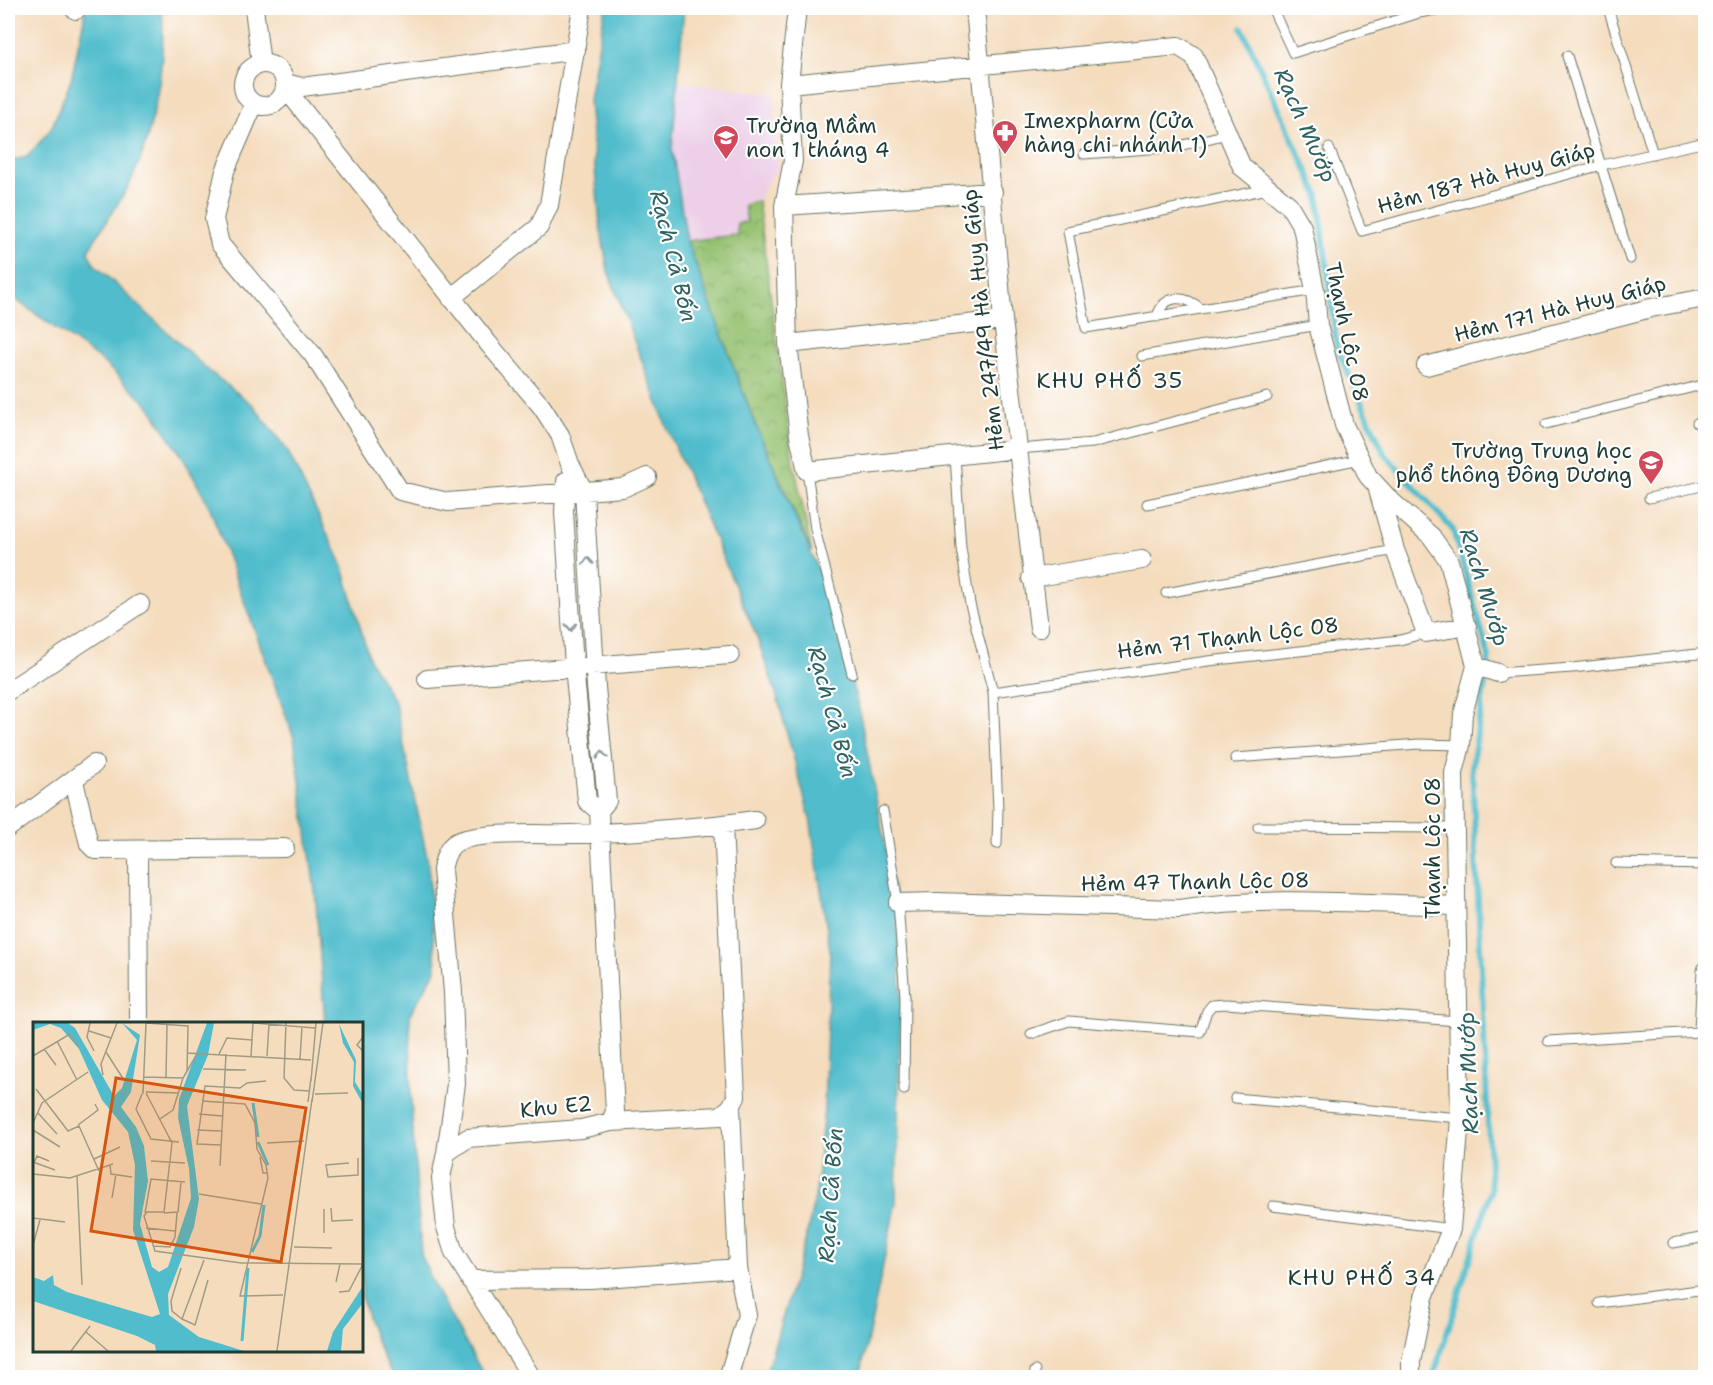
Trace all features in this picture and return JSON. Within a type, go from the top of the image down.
[{"type":"street","points":[[254,8],[261,64]]},
{"type":"street","points":[[451,298],[539,227],[549,205],[582,8]]},
{"type":"street","points":[[797,8],[789,84],[793,161],[784,206],[788,344],[799,436],[807,471],[1018,449]]},
{"type":"street","name":"Hẻm 247/49 Hà Huy Giáp","points":[[975,8],[982,64],[1003,320],[1031,578],[1039,628]]},
{"type":"street","name":"Thạnh Lộc 08","points":[[982,64],[1178,46],[1194,56],[1242,167],[1289,205],[1302,227],[1315,290],[1318,325],[1344,425],[1368,476],[1431,536],[1449,561],[1467,626],[1485,670],[1463,714],[1461,745],[1454,773],[1460,1118],[1451,1229],[1425,1297],[1411,1362],[1411,1377]]},
{"type":"street","points":[[285,86],[302,87],[576,50]]},
{"type":"street","points":[[261,64],[274,66],[284,76],[285,86],[279,101],[267,107],[254,105],[244,95],[243,82],[249,70],[261,64]]},
{"type":"street","points":[[789,84],[982,64]]},
{"type":"street","points":[[285,86],[451,298],[542,407],[560,435],[570,464],[584,492],[595,665],[607,801],[599,811],[587,801],[574,666],[563,493],[570,464]]},
{"type":"street","points":[[254,105],[225,171],[214,219],[220,244],[313,355],[400,491],[448,502],[623,488],[647,477]]},
{"type":"street","points":[[784,206],[993,192]]},
{"type":"street","name":"Hẻm 171 Hà Huy Giáp","points":[[1426,366],[1650,308],[1706,298]]},
{"type":"street","points":[[788,344],[1003,320]]},
{"type":"street","points":[[1376,486],[1395,550],[1426,633]]},
{"type":"street","points":[[1031,578],[1142,560]]},
{"type":"street","points":[[8,691],[140,604]]},
{"type":"street","name":"Hẻm 71 Thạnh Lộc 08","points":[[1426,633],[1467,626]]},
{"type":"street","points":[[427,679],[730,655]]},
{"type":"street","points":[[8,828],[94,764]]},
{"type":"street","points":[[74,781],[89,844],[95,850],[285,848]]},
{"type":"street","name":"Khu E2","points":[[446,1153],[468,1138],[581,1129],[611,1122],[615,1111],[599,811]]},
{"type":"street","points":[[532,1377],[454,1253],[446,1227],[441,1178],[456,1084],[453,992],[442,870],[446,853],[456,842],[483,837],[600,833],[723,825],[755,820]]},
{"type":"street","points":[[611,1122],[720,1116],[731,1107],[736,1097],[723,825]]},
{"type":"street","points":[[138,850],[139,1022]]},
{"type":"street","name":"Hẻm 47 Thạnh Lộc 08","points":[[898,903],[936,902],[1179,909],[1216,903],[1276,902],[1456,906]]},
{"type":"street","points":[[728,1377],[747,1315],[738,1268],[731,1107]]},
{"type":"street","points":[[470,1280],[591,1279],[738,1268]]},
{"type":"lane","points":[[1272,8],[1293,53],[1419,13],[1447,8]]},
{"type":"lane","points":[[1608,8],[1653,153]]},
{"type":"lane","points":[[1567,56],[1630,259]]},
{"type":"lane","points":[[1084,154],[1175,147],[1227,134]]},
{"type":"lane","name":"Hẻm 187 Hà Huy Giáp","points":[[1329,148],[1362,231],[1602,165],[1706,142]]},
{"type":"lane","points":[[1268,189],[1068,231],[1086,328],[1315,290]]},
{"type":"lane","points":[[1157,317],[1163,303],[1176,298],[1191,299],[1201,309]]},
{"type":"lane","points":[[1142,356],[1318,325]]},
{"type":"lane","points":[[1546,424],[1706,384]]},
{"type":"lane","points":[[1018,449],[1093,443],[1267,397]]},
{"type":"lane","points":[[955,456],[961,548],[969,604],[993,692],[998,809],[997,844]]},
{"type":"lane","points":[[1148,504],[1360,459]]},
{"type":"lane","points":[[807,471],[815,529],[852,674]]},
{"type":"lane","points":[[1649,498],[1706,485]]},
{"type":"lane","points":[[1166,593],[1395,550]]},
{"type":"lane","name":"Hẻm 71 Thạnh Lộc 08","points":[[993,692],[1208,661],[1400,640],[1426,633]]},
{"type":"lane","points":[[1485,670],[1572,668],[1706,653]]},
{"type":"lane","points":[[1235,758],[1419,744],[1461,745]]},
{"type":"lane","points":[[883,811],[898,903],[905,997],[904,1090]]},
{"type":"lane","points":[[1258,827],[1455,828]]},
{"type":"lane","points":[[1616,863],[1706,865]]},
{"type":"lane","points":[[1548,1041],[1699,1032],[1702,970],[1706,962]]},
{"type":"lane","points":[[1031,1034],[1069,1021],[1200,1032],[1207,1011],[1212,1005],[1226,1004],[1458,1021]]},
{"type":"lane","points":[[1235,1098],[1460,1118]]},
{"type":"lane","points":[[1274,1206],[1451,1229]]},
{"type":"lane","points":[[1673,1243],[1706,1237]]},
{"type":"lane","points":[[1599,1303],[1706,1289]]},
{"type":"shaded area","name":"Trường Mầm non 1 tháng 4","points":[[678,82],[774,94],[778,167],[764,187],[758,201],[747,202],[747,222],[737,235],[687,241],[672,149]]},
{"type":"green space","points":[[758,201],[791,449],[812,552],[753,419],[687,241],[737,235],[737,223],[747,222],[744,205]]},
{"type":"water","points":[[86,8],[162,8],[162,50],[157,94],[141,158],[128,187],[88,252],[94,264],[209,371],[253,405],[287,450],[342,564],[370,661],[395,703],[428,862],[436,970],[410,1014],[411,1101],[421,1254],[436,1290],[485,1377],[394,1377],[379,1349],[368,1319],[363,1302],[363,1022],[325,1022],[315,891],[294,738],[210,508],[182,456],[149,406],[103,362],[8,294],[8,161],[27,157],[51,129],[71,80]]},
{"type":"water","name":"Rạch Cả Bốn","points":[[605,8],[684,8],[672,149],[687,241],[753,419],[820,574],[858,705],[896,903],[901,993],[896,1202],[860,1377],[765,1377],[805,1242],[816,1192],[824,1109],[830,950],[810,818],[777,696],[756,635],[666,425],[608,271],[600,226],[589,100]]},
{"type":"waterway","name":"Rạch Mướp","points":[[1242,28],[1318,195],[1337,348],[1384,453],[1453,530],[1489,657],[1472,767],[1491,1190],[1433,1378]]},
{"type":"place","name":"Imexpharm (Cửa hàng chi nhánh 1)","points":[[1005,156]]},
{"type":"place","name":"Trường Mầm non 1 tháng 4","points":[[726,161]]},
{"type":"place","name":"Trường Trung học phổ thông Đông Dương","points":[[1651,486]]},
{"type":"district","name":"KHU PHỐ 35","points":[[1110,380]]},
{"type":"district","name":"KHU PHỐ 34","points":[[1362,1277]]}]
